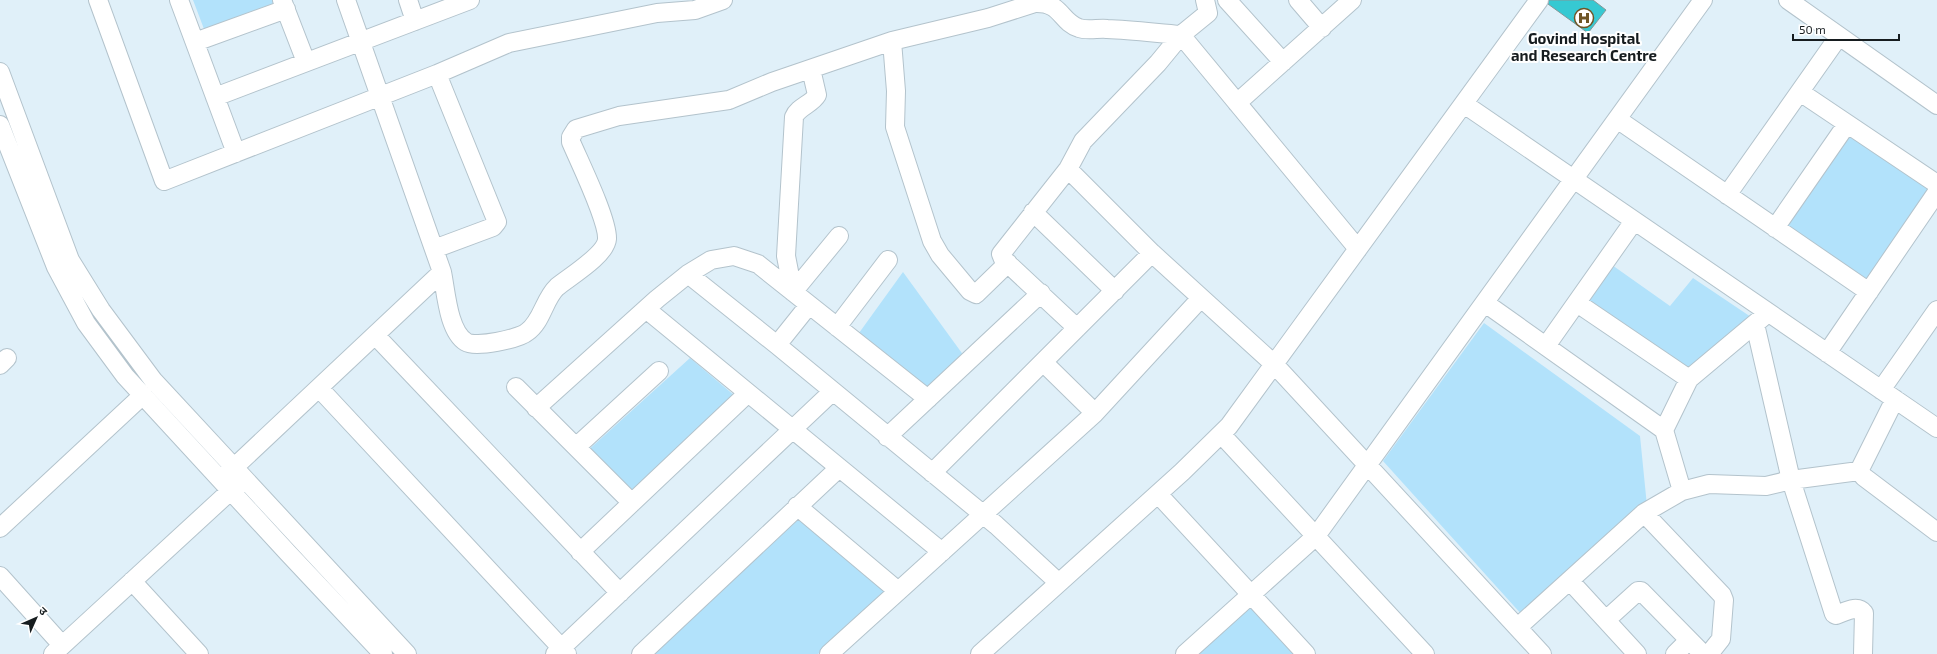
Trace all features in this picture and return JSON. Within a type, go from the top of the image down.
[{"type":"street","points":[[98,0],[164,180],[437,74],[509,43],[657,13],[695,10],[723,0]]},
{"type":"street","points":[[179,0],[236,153]]},
{"type":"street","points":[[346,0],[442,272],[451,320],[456,333],[466,343],[477,345],[525,334],[533,328],[548,297],[557,287],[595,257],[604,247],[607,240],[602,218],[571,142],[571,137],[576,129],[619,116],[729,100],[811,69],[892,41],[988,18],[1035,3],[1046,4],[1054,7],[1079,28],[1181,35],[1358,249]]},
{"type":"street","points":[[408,0],[415,21]]},
{"type":"street","points":[[215,97],[470,0]]},
{"type":"street","points":[[1077,328],[1001,257],[1001,254],[1068,169],[1083,140],[1158,63],[1181,35],[1208,13],[1205,0]]},
{"type":"street","points":[[1227,0],[1282,62]]},
{"type":"street","points":[[1298,0],[1322,28]]},
{"type":"street","points":[[1237,103],[1352,0]]},
{"type":"street","points":[[980,654],[1158,494],[1229,426],[1539,0]]},
{"type":"street","points":[[1185,654],[1316,536],[1703,0]]},
{"type":"street","points":[[1788,0],[1937,105]]},
{"type":"street","points":[[195,42],[284,4],[306,62]]},
{"type":"street","points":[[1726,195],[1839,36]]},
{"type":"street","points":[[892,41],[896,91],[895,127],[936,249],[970,291],[976,294],[1008,263]]},
{"type":"street","points":[[793,292],[786,256],[794,117],[797,112],[817,95],[811,69]]},
{"type":"street","points":[[0,72],[70,260],[101,310],[154,380],[407,654]]},
{"type":"street","points":[[434,249],[493,227],[497,222],[437,74]]},
{"type":"street","points":[[1800,92],[1937,184]]},
{"type":"street","points":[[1464,104],[1634,221],[1762,318],[1827,353],[1937,428]]},
{"type":"street","points":[[1616,119],[1869,292]]},
{"type":"street","points":[[1774,228],[1847,124]]},
{"type":"street","points":[[0,125],[56,267],[86,323],[125,376],[225,486],[383,654]]},
{"type":"street","points":[[1068,169],[1152,253],[1274,364],[1542,654]]},
{"type":"street","points":[[1827,353],[1937,192]]},
{"type":"street","points":[[1034,212],[1114,291]]},
{"type":"street","points":[[1546,346],[1634,221]]},
{"type":"street","points":[[793,292],[839,236]]},
{"type":"street","points":[[932,473],[1152,253]]},
{"type":"street","points":[[536,408],[646,309],[688,274],[711,260],[734,256],[758,264],[928,399]]},
{"type":"street","points":[[837,327],[888,260]]},
{"type":"street","points":[[0,576],[57,650],[132,581],[239,473],[318,388],[442,272]]},
{"type":"street","points":[[688,274],[777,345],[832,392],[983,515],[1059,583]]},
{"type":"street","points":[[887,437],[1041,294]]},
{"type":"street","points":[[829,654],[1095,413],[1201,298]]},
{"type":"street","points":[[1485,303],[1664,430],[1682,491]]},
{"type":"street","points":[[1577,303],[1689,379]]},
{"type":"street","points":[[777,345],[809,305]]},
{"type":"street","points":[[646,309],[942,552]]},
{"type":"street","points":[[1859,471],[1888,394],[1937,310]]},
{"type":"street","points":[[1664,430],[1689,379],[1762,318]]},
{"type":"street","points":[[1762,318],[1791,480],[1834,614],[1836,615],[1856,608],[1861,610],[1864,614],[1863,654]]},
{"type":"street","points":[[101,343],[116,331]]},
{"type":"street","points":[[375,335],[620,593]]},
{"type":"street","points":[[1043,362],[1095,413]]},
{"type":"street","points":[[576,448],[659,371]]},
{"type":"street","points":[[516,387],[632,503]]},
{"type":"street","points":[[318,388],[561,652],[620,593],[832,392]]},
{"type":"street","points":[[580,552],[748,392]]},
{"type":"street","points":[[0,528],[143,395]]},
{"type":"street","points":[[1221,434],[1425,654]]},
{"type":"street","points":[[641,654],[839,468]]},
{"type":"street","points":[[1518,628],[1644,512],[1682,491],[1709,484],[1766,486],[1791,480],[1859,471]]},
{"type":"street","points":[[1859,471],[1864,477],[1937,532]]},
{"type":"street","points":[[1158,494],[1306,654]]},
{"type":"street","points":[[798,506],[898,591]]},
{"type":"street","points":[[1644,512],[1722,594],[1724,600],[1721,640],[1709,654]]},
{"type":"street","points":[[1570,580],[1637,654]]},
{"type":"street","points":[[132,581],[199,654]]},
{"type":"street","points":[[1606,620],[1638,591],[1641,591],[1703,654]]},
{"type":"street","points":[[1675,654],[1689,640]]},
{"type":"shaded area","points":[[193,0],[276,0],[277,2],[204,29]]},
{"type":"shaded area","points":[[1847,133],[1929,188],[1866,282],[1784,228]]},
{"type":"shaded area","points":[[1612,265],[1670,306],[1693,278],[1751,317],[1685,372],[1586,305]]},
{"type":"shaded area","points":[[903,272],[964,356],[928,390],[859,333]]},
{"type":"shaded area","points":[[1484,323],[1640,436],[1647,506],[1523,616],[1383,461]]},
{"type":"shaded area","points":[[690,358],[735,396],[631,496],[585,453]]},
{"type":"shaded area","points":[[801,517],[885,592],[818,654],[654,654]]},
{"type":"shaded area","points":[[1251,605],[1296,654],[1199,654]]},
{"type":"building","points":[[1549,0],[1593,0],[1606,10],[1588,33],[1548,4]]},
{"type":"place","name":"Govind Hospital and Research Centre","points":[[1584,18]]}]
